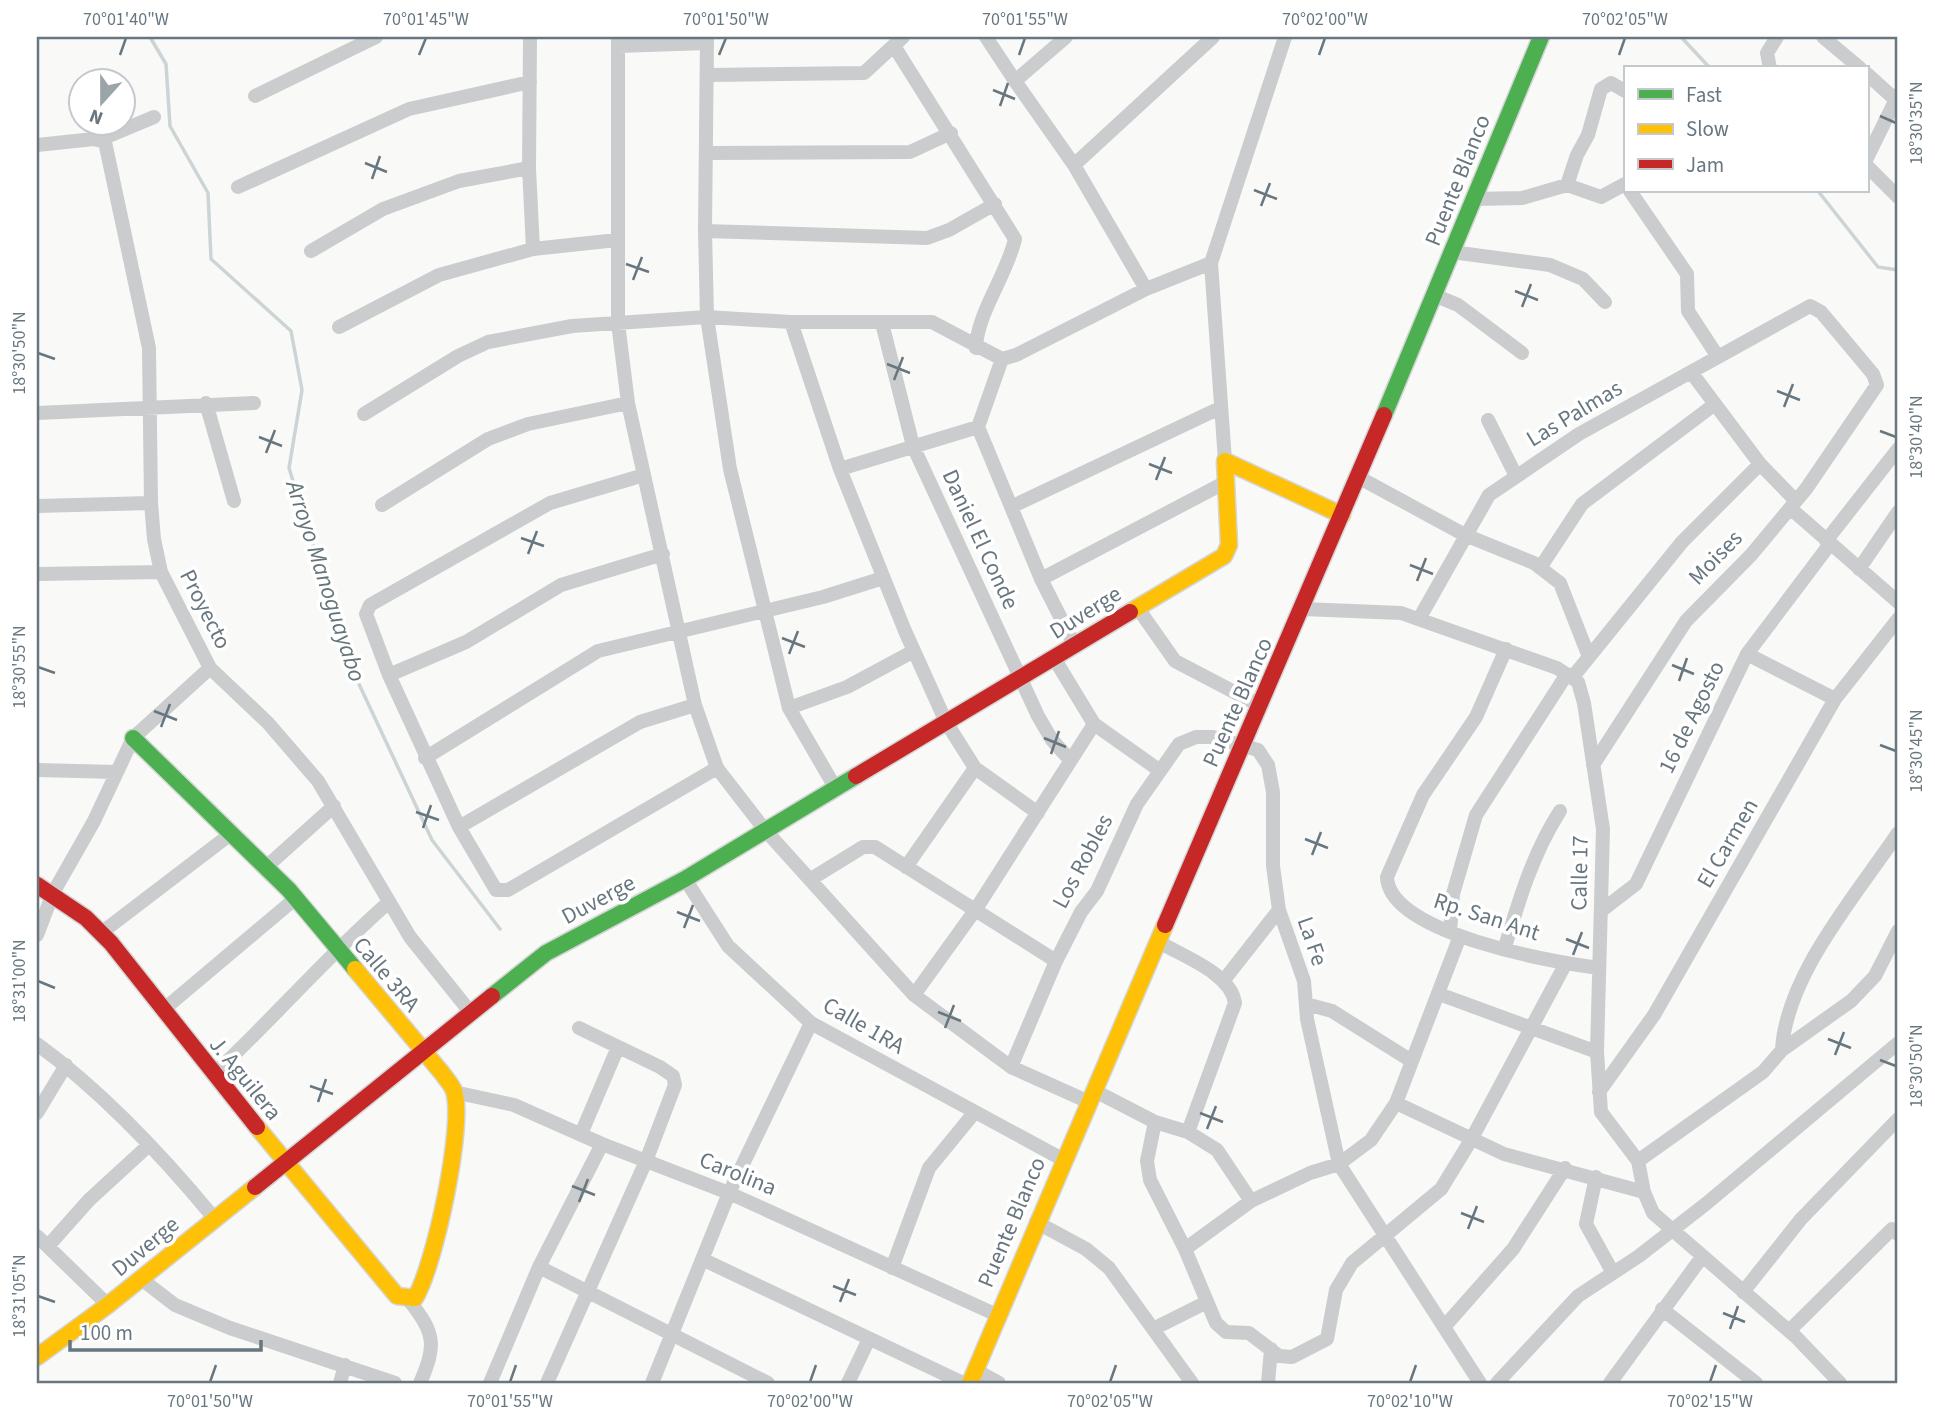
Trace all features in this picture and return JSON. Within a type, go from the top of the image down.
[{"type":"street","points":[[256,96],[376,37]]},
{"type":"street","points":[[530,37],[529,168],[533,249]]},
{"type":"street","points":[[986,37],[1074,165],[1146,289]]},
{"type":"street","points":[[1015,81],[1066,37]]},
{"type":"street","points":[[1074,165],[1213,37]]},
{"type":"street","points":[[1041,579],[1226,482],[1212,262],[1285,37]]},
{"type":"street","name":"Puente Blanco","points":[[972,1377],[1062,1159],[1092,1097],[1259,705],[1303,609],[1541,37]]},
{"type":"street","points":[[1770,66],[1767,53],[1777,37]]},
{"type":"street","points":[[1823,37],[1858,66]]},
{"type":"street","points":[[836,789],[789,708],[767,609],[730,469],[707,317],[707,40],[618,41],[618,324],[628,403],[681,632],[695,705],[717,768],[765,830],[914,995],[1011,1067],[1188,1132],[1217,1150],[1251,1201]]},
{"type":"street","points":[[709,75],[864,73],[898,41],[1015,239],[1006,271],[976,333],[976,348]]},
{"type":"street","points":[[1868,75],[1897,99],[1868,156]]},
{"type":"street","points":[[238,187],[409,109],[530,82]]},
{"type":"street","points":[[1567,185],[1577,155],[1588,135],[1601,89],[1611,83],[1624,90]]},
{"type":"street","points":[[37,145],[102,141],[154,117]]},
{"type":"street","points":[[706,153],[910,152],[951,132]]},
{"type":"street","name":"Proyecto","points":[[102,141],[149,348],[151,503],[154,539],[161,572],[210,668],[289,746],[334,806],[410,937],[471,1013]]},
{"type":"street","points":[[1868,167],[1898,197]]},
{"type":"street","points":[[311,251],[383,209],[459,181],[529,168]]},
{"type":"street","points":[[1474,199],[1522,198],[1567,185],[1601,197],[1624,185]]},
{"type":"street","points":[[1631,192],[1687,274],[1688,311],[1718,357]]},
{"type":"street","points":[[705,231],[928,237],[949,230],[995,204]]},
{"type":"street","points":[[339,327],[439,275],[533,249],[617,240]]},
{"type":"street","points":[[1452,252],[1550,265],[1583,279],[1605,302]]},
{"type":"street","points":[[364,414],[458,356],[488,342],[572,326],[707,317],[792,322],[932,322],[976,348],[1002,359],[1016,355],[1146,289],[1212,262]]},
{"type":"street","points":[[1434,295],[1458,305],[1521,353]]},
{"type":"street","name":"Las Palmas","points":[[1419,619],[1489,495],[1579,434],[1810,306],[1821,312],[1873,374],[1877,385]]},
{"type":"street","points":[[792,322],[839,469],[946,723],[975,768],[1038,813]]},
{"type":"street","name":"Daniel El Conde","points":[[882,323],[912,446],[1038,716],[1052,740],[1070,760]]},
{"type":"street","points":[[1002,359],[978,428],[1013,506],[1041,579],[1075,646]]},
{"type":"street","points":[[1691,372],[1793,504],[1828,542],[1898,602]]},
{"type":"street","name":"Moises","points":[[1593,765],[1686,621],[1751,555],[1793,504],[1877,385]]},
{"type":"street","points":[[206,403],[233,501]]},
{"type":"street","points":[[37,413],[206,403],[254,403]]},
{"type":"street","points":[[382,505],[488,439],[528,424],[628,403]]},
{"type":"street","points":[[1540,568],[1582,504],[1715,404]]},
{"type":"street","points":[[1013,506],[1220,408]]},
{"type":"street","points":[[1488,420],[1516,476]]},
{"type":"street","points":[[839,469],[978,428]]},
{"type":"street","name":"16 de Agosto","points":[[1601,911],[1636,884],[1747,654],[1898,449]]},
{"type":"street","points":[[1224,461],[1342,516]]},
{"type":"street","points":[[1185,1250],[1251,1201],[1310,1173],[1339,1164],[1371,1140],[1396,1103],[1410,1060],[1439,994],[1455,934],[1453,894],[1476,815],[1569,676],[1590,657],[1682,542],[1760,464]]},
{"type":"street","points":[[644,475],[550,503],[370,605],[366,614],[425,758],[459,827],[496,890],[502,891],[717,768]]},
{"type":"street","points":[[1358,477],[1465,535],[1540,568],[1560,583],[1590,657]]},
{"type":"street","name":"Duverge","points":[[40,1351],[108,1305],[214,1217],[424,1054],[546,953],[685,879],[1224,556],[1228,550],[1226,482]]},
{"type":"street","points":[[37,506],[151,503]]},
{"type":"street","points":[[1859,569],[1898,512]]},
{"type":"street","points":[[389,675],[466,642],[561,585],[663,554]]},
{"type":"street","points":[[37,574],[161,572]]},
{"type":"street","points":[[425,758],[598,651],[681,632],[883,578]]},
{"type":"street","points":[[1137,607],[1175,661],[1259,705]]},
{"type":"street","points":[[1303,609],[1401,613],[1557,668],[1569,676]]},
{"type":"street","name":"El Carmen","points":[[1599,1093],[1654,1015],[1835,699],[1898,619]]},
{"type":"street","name":"Rp. San Ant","points":[[1506,649],[1476,717],[1423,795],[1387,877],[1391,893],[1418,918],[1455,934],[1566,963],[1599,968]]},
{"type":"street","points":[[789,708],[847,687],[914,651]]},
{"type":"street","points":[[1747,654],[1835,699]]},
{"type":"street","points":[[1054,658],[1094,724],[1159,770]]},
{"type":"street","points":[[37,935],[53,893],[94,821],[133,738],[210,668]]},
{"type":"street","name":"Calle 17","points":[[1569,676],[1578,682],[1584,703],[1603,829],[1597,1052],[1601,1112],[1638,1161],[1644,1192],[1653,1213],[1789,1331],[1840,1383]]},
{"type":"street","points":[[459,827],[640,722],[695,705]]},
{"type":"street","points":[[914,995],[976,909],[1094,724]]},
{"type":"street","name":"Los Robles","points":[[1011,1067],[1056,961],[1081,912],[1097,891],[1137,804],[1159,770],[1179,744],[1196,737],[1213,737],[1243,745]]},
{"type":"street","name":"Calle 3RA","points":[[133,738],[296,898],[453,1092]]},
{"type":"street","name":"La Fe","points":[[1243,745],[1258,751],[1268,765],[1273,792],[1273,866],[1279,910],[1304,981],[1306,1004],[1339,1164]]},
{"type":"street","points":[[906,867],[975,768]]},
{"type":"street","points":[[37,770],[117,772]]},
{"type":"street","points":[[265,868],[334,806]]},
{"type":"street","points":[[1505,947],[1532,865],[1544,837],[1560,811]]},
{"type":"street","points":[[101,933],[232,833]]},
{"type":"street","points":[[1782,1050],[1783,1027],[1812,959],[1898,833]]},
{"type":"street","points":[[811,879],[869,845],[1056,961]]},
{"type":"street","name":"Calle 1RA","points":[[685,879],[728,946],[811,1023],[1062,1159]]},
{"type":"street","name":"J. Aguilera","points":[[37,885],[53,893],[101,933],[284,1162],[397,1296],[411,1298]]},
{"type":"street","points":[[37,908],[53,893]]},
{"type":"street","points":[[163,1010],[209,968],[296,898]]},
{"type":"street","points":[[215,1074],[271,1020],[336,949],[389,902]]},
{"type":"street","points":[[1224,980],[1279,910]]},
{"type":"street","points":[[1638,1161],[1763,1072],[1782,1050],[1852,1001],[1875,976],[1898,931]]},
{"type":"street","points":[[1159,942],[1224,980],[1234,995],[1234,1003],[1188,1132]]},
{"type":"street","points":[[1155,1122],[1147,1161],[1150,1180],[1185,1250],[1216,1323],[1226,1332],[1249,1332],[1279,1356],[1292,1357],[1327,1339],[1336,1290],[1352,1263],[1367,1248],[1387,1237],[1441,1189],[1471,1140],[1566,963]]},
{"type":"street","points":[[1439,994],[1597,1052]]},
{"type":"street","points":[[1306,1004],[1332,1011],[1410,1060]]},
{"type":"street","points":[[652,1383],[729,1193],[811,1023]]},
{"type":"street","points":[[547,1383],[646,1161],[675,1085],[673,1076],[579,1028]]},
{"type":"street","points":[[1497,1383],[1578,1296],[1671,1231],[1898,1043]]},
{"type":"street","points":[[37,1044],[66,1065],[149,1144],[214,1217]]},
{"type":"street","points":[[581,1134],[618,1046]]},
{"type":"street","points":[[37,1113],[66,1065]]},
{"type":"street","points":[[420,1383],[431,1356],[433,1336],[411,1298],[420,1290],[448,1179],[456,1136],[453,1092]]},
{"type":"street","name":"Carolina","points":[[453,1092],[514,1105],[602,1144],[729,1193],[997,1315]]},
{"type":"street","points":[[1396,1103],[1504,1154],[1566,1168],[1644,1192]]},
{"type":"street","points":[[892,1268],[929,1168],[974,1113]]},
{"type":"street","points":[[1743,1292],[1801,1219],[1898,1119]]},
{"type":"street","points":[[108,1305],[43,1241],[149,1144]]},
{"type":"street","points":[[490,1383],[539,1267],[602,1144]]},
{"type":"street","points":[[1339,1164],[1480,1383]]},
{"type":"street","points":[[1444,1327],[1513,1249],[1566,1168]]},
{"type":"street","points":[[1596,1177],[1586,1224],[1613,1273]]},
{"type":"street","points":[[1036,1222],[1086,1249],[1110,1268],[1192,1383]]},
{"type":"street","points":[[1789,1331],[1896,1231]]},
{"type":"street","points":[[1610,1383],[1702,1257]]},
{"type":"street","points":[[704,1260],[963,1383]]},
{"type":"street","points":[[539,1267],[768,1383]]},
{"type":"street","points":[[141,1278],[175,1305],[230,1328],[395,1383]]},
{"type":"street","points":[[1154,1328],[1207,1302]]},
{"type":"street","points":[[1662,1309],[1756,1383]]},
{"type":"street","points":[[848,1383],[869,1339]]},
{"type":"street","points":[[1268,1383],[1271,1349]]},
{"type":"street","points":[[340,1383],[345,1365]]},
{"type":"street","points":[[972,1377],[999,1383]]},
{"type":"waterway","name":"Arroyo Manoguayabo","points":[[150,37],[166,64],[170,126],[208,193],[211,259],[291,331],[302,390],[289,468],[351,667],[432,840],[500,929]]},
{"type":"waterway","points":[[1681,37],[1708,66]]},
{"type":"waterway","points":[[1819,192],[1878,267],[1898,270]]},
{"type":"traffic: fast","points":[[1384,415],[1541,37]]},
{"type":"traffic: fast","points":[[133,738],[289,890],[355,969]]},
{"type":"traffic: fast","points":[[492,996],[546,953],[685,879],[856,776]]},
{"type":"traffic: slow","points":[[1130,612],[1224,556],[1229,545],[1225,461],[1342,515]]},
{"type":"traffic: slow","points":[[970,1383],[1165,925]]},
{"type":"traffic: slow","points":[[257,1127],[397,1296],[415,1298],[431,1258],[446,1196],[455,1133],[454,1091],[355,969]]},
{"type":"traffic: slow","points":[[37,1357],[108,1305],[255,1187]]},
{"type":"traffic: jam","points":[[1165,925],[1384,415]]},
{"type":"traffic: jam","points":[[856,776],[1130,612]]},
{"type":"traffic: jam","points":[[37,885],[86,918],[111,943],[257,1127]]},
{"type":"traffic: jam","points":[[255,1187],[492,996]]}]
